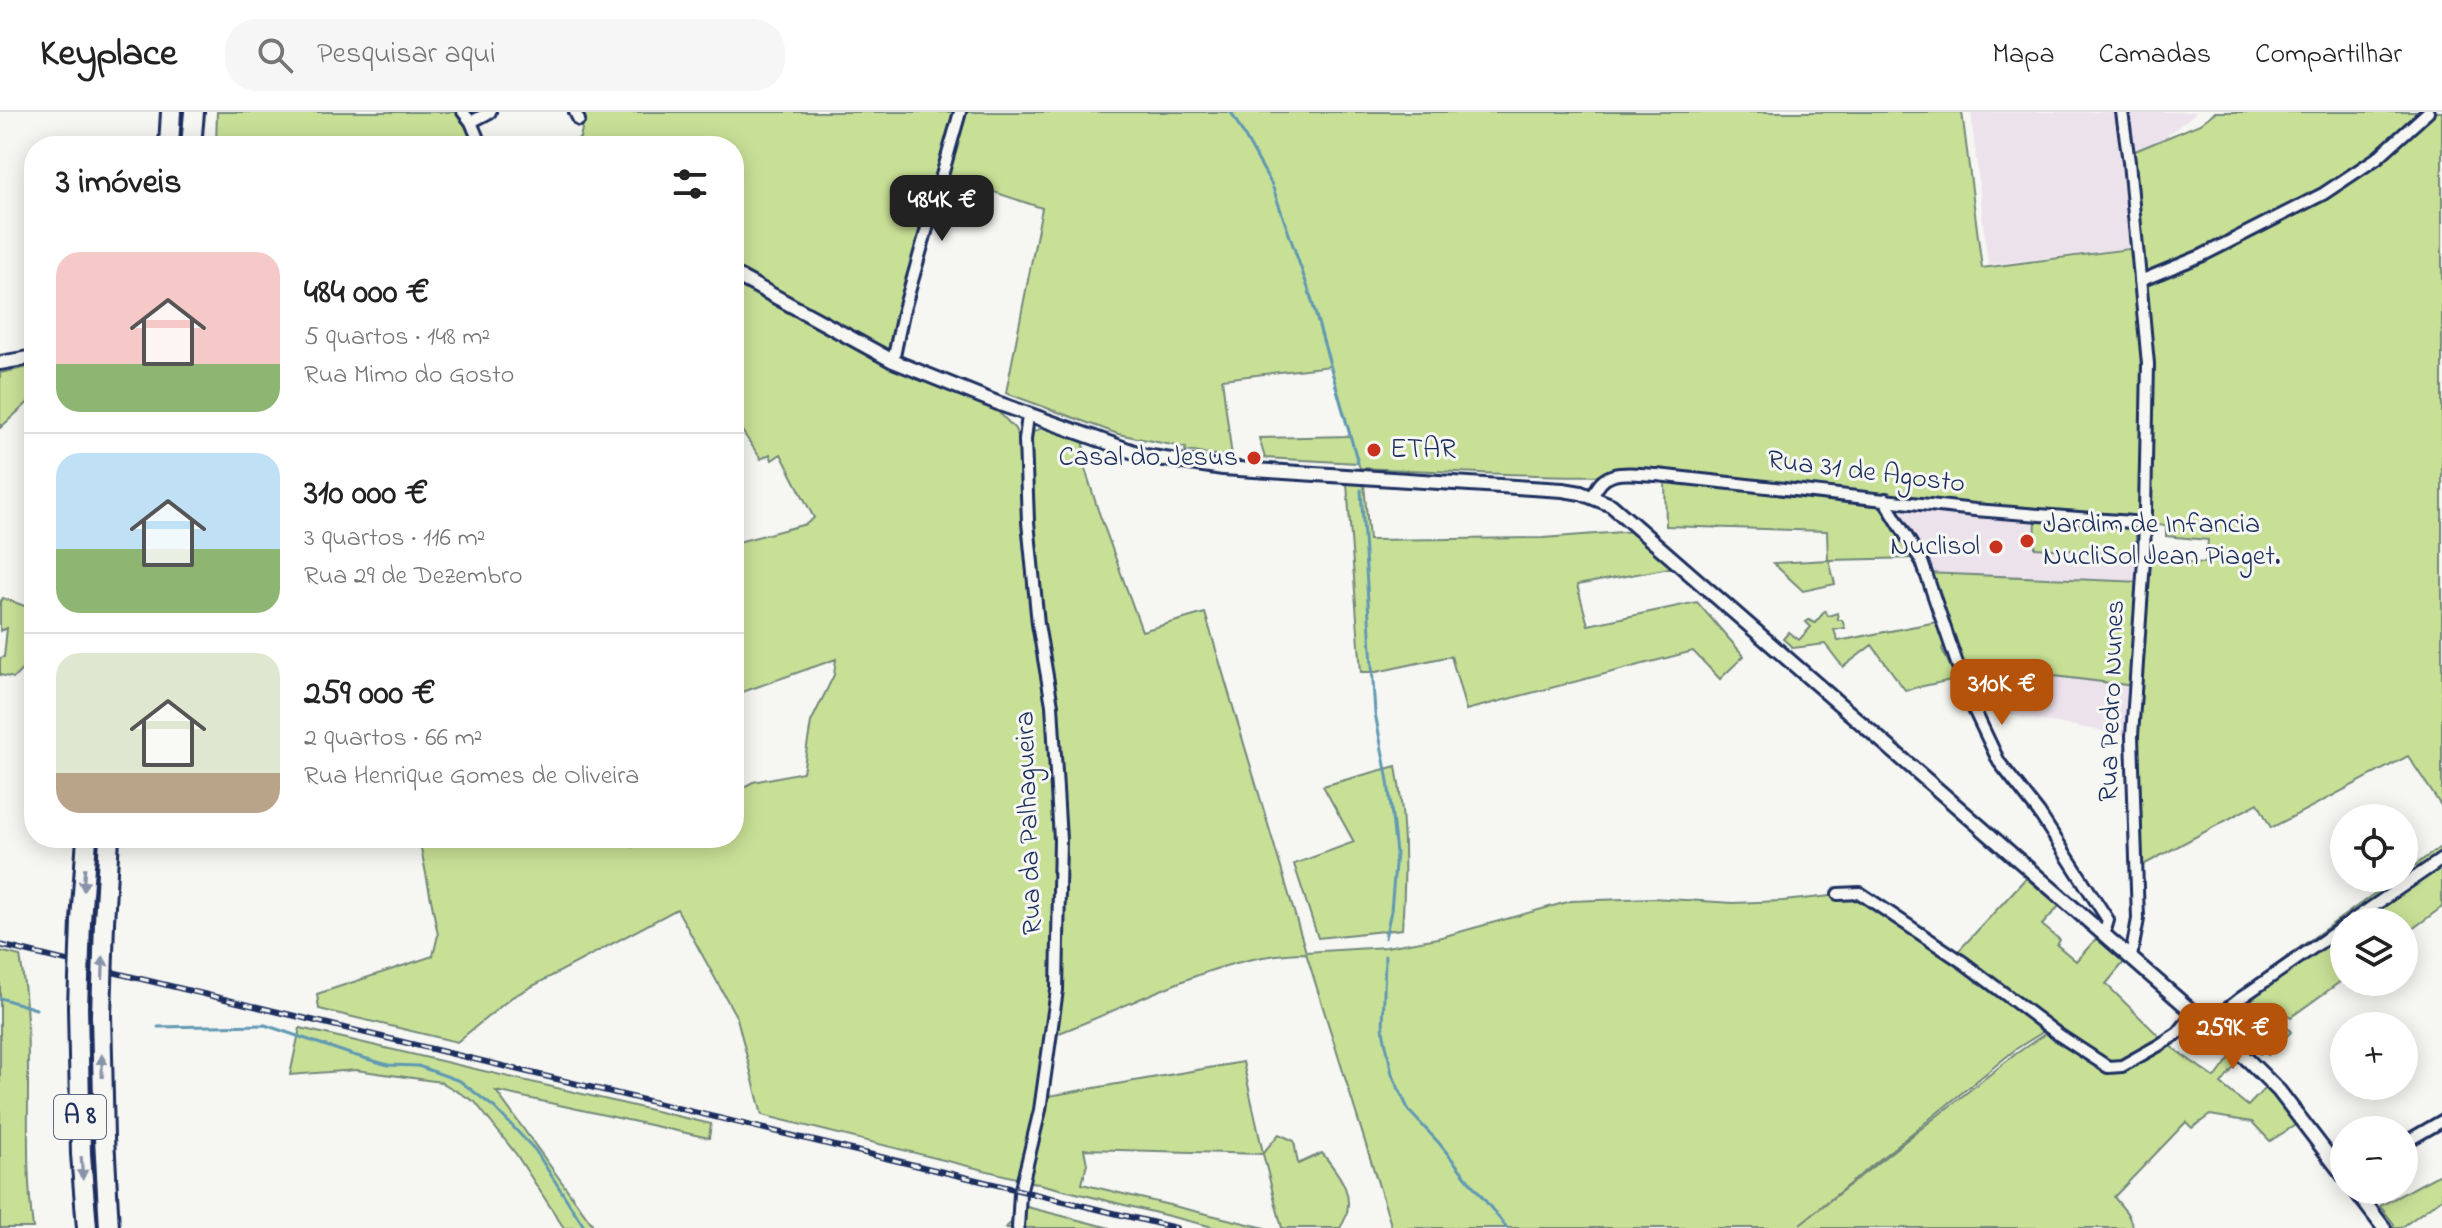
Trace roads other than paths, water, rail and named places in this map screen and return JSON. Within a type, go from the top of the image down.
[{"type":"highway","points":[[170,136],[171,112]]},
{"type":"highway","points":[[192,136],[194,112]]},
{"type":"highway","name":"A 8","points":[[86,848],[78,1007],[81,1154],[87,1228]]},
{"type":"highway","name":"A 8","points":[[108,848],[101,1015],[109,1228]]},
{"type":"street","points":[[463,112],[477,136]]},
{"type":"street","points":[[471,122],[490,112]]},
{"type":"street","points":[[893,361],[903,313],[960,112]]},
{"type":"street","name":"Rua Pedro Nunes","points":[[2122,112],[2148,364],[2145,523],[2132,736],[2138,919],[2131,957]]},
{"type":"street","points":[[2140,281],[2203,255],[2323,194],[2377,158],[2428,112]]},
{"type":"street","points":[[744,279],[893,361],[1028,415],[1145,456],[1263,471],[1543,488],[1593,497],[1619,511],[2270,1081],[2330,1158]]},
{"type":"street","points":[[0,363],[24,359]]},
{"type":"street","name":"Rua da Palhagueira","points":[[1018,1228],[1021,1190],[1040,1110],[1057,990],[1060,840],[1052,705],[1038,624],[1028,522],[1025,440],[1028,415]]},
{"type":"street","name":"Rua 31 de Agosto","points":[[1593,497],[1603,479],[1614,474],[1657,475],[1975,510],[2145,523]]},
{"type":"street","points":[[1886,499],[1922,562],[1970,701],[1999,762],[2039,813],[2108,920],[2104,934]]},
{"type":"street","points":[[2370,908],[2442,859]]},
{"type":"street","points":[[1838,894],[1860,893],[1964,963],[2059,1035],[2108,1067],[2122,1066],[2161,1044],[2178,1033],[2194,1013]]},
{"type":"street","points":[[2207,1025],[2330,936]]},
{"type":"street","points":[[2418,1135],[2442,1121]]},
{"type":"street","points":[[2366,1204],[2384,1228]]},
{"type":"waterway","points":[[1231,112],[1272,185]]},
{"type":"waterway","points":[[1273,188],[1309,291],[1358,463]]},
{"type":"waterway","points":[[1361,490],[1375,713],[1388,781],[1396,853],[1391,911],[1385,938]]},
{"type":"waterway","points":[[1385,956],[1383,1030],[1392,1074],[1409,1111],[1439,1143],[1507,1228]]},
{"type":"waterway","points":[[0,998],[36,1009]]},
{"type":"waterway","points":[[158,1027],[265,1025],[388,1065],[418,1066],[460,1081],[495,1108],[535,1150],[585,1228]]},
{"type":"railway","points":[[0,945],[1176,1228]]},
{"type":"place","name":"ETAR","points":[[1374,450]]},
{"type":"place","name":"Casal do Jesus","points":[[1254,458]]},
{"type":"place","name":"Jardim de Infancia NucliSol Jean Piaget.","points":[[2027,541]]},
{"type":"place","name":"Nuclisol","points":[[1996,547]]}]
